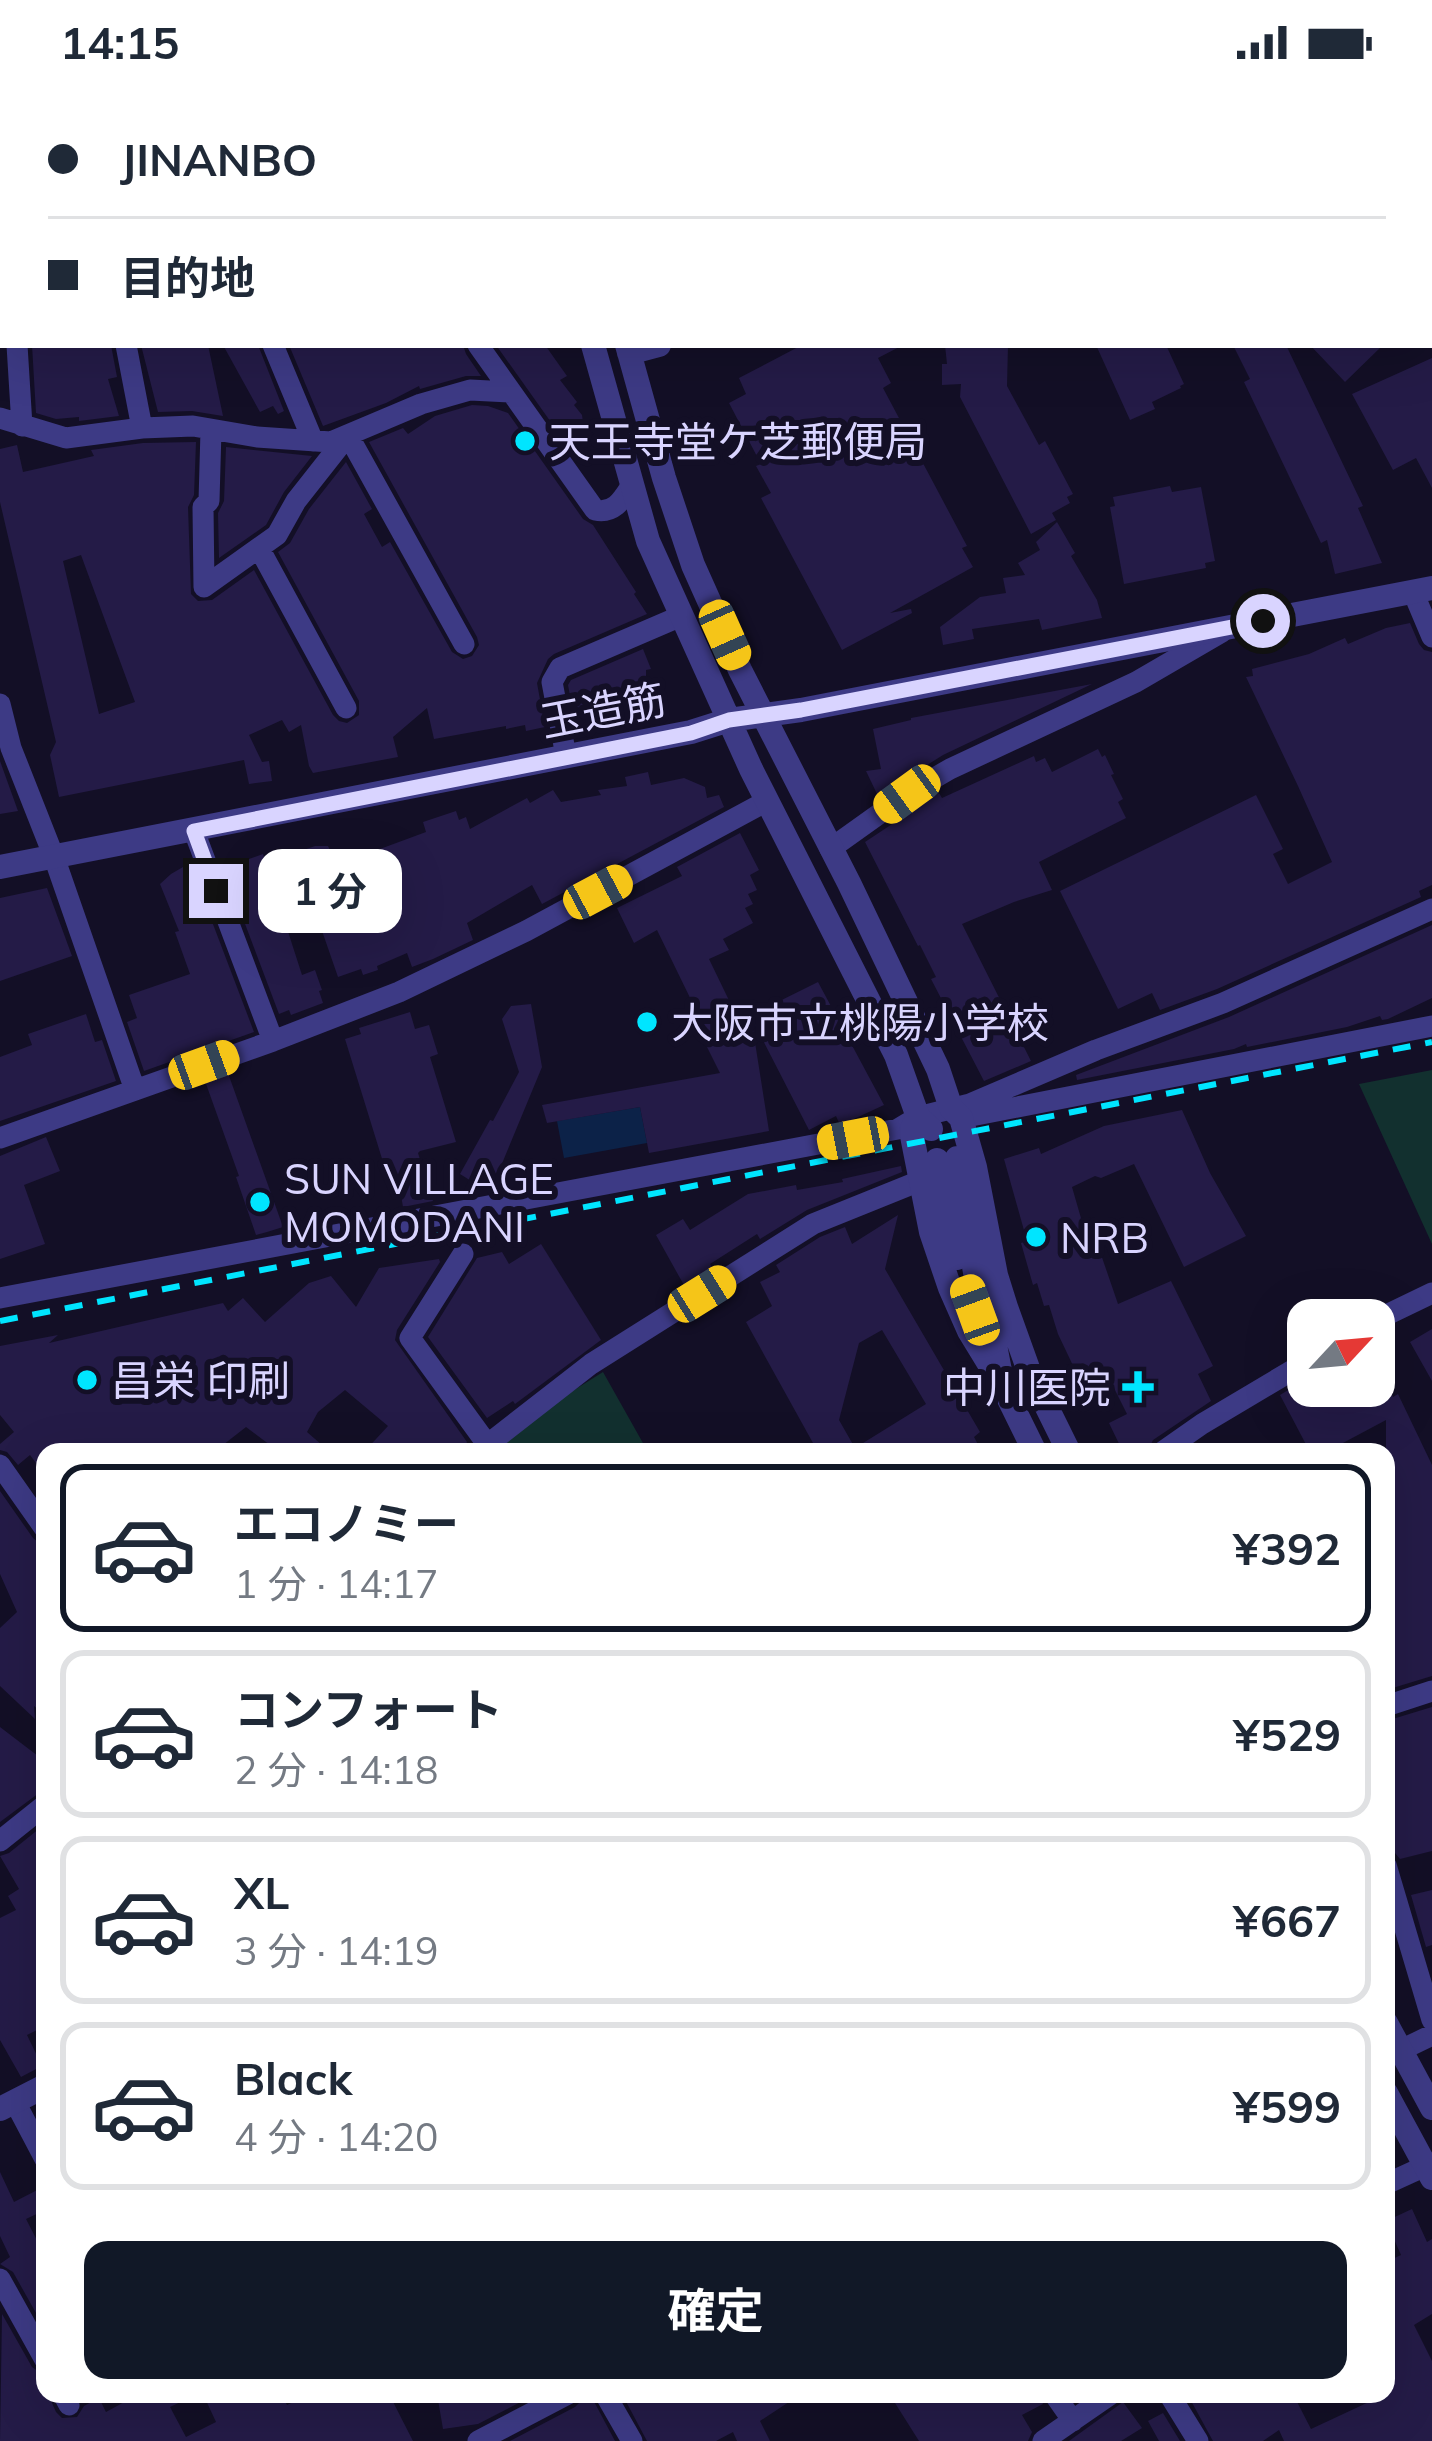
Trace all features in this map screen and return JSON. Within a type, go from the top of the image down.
[{"type":"street","points":[[17,348],[11,422],[66,438],[193,426],[331,442],[421,404],[470,390],[510,392]]},
{"type":"street","points":[[127,348],[142,428]]},
{"type":"street","points":[[275,348],[313,441]]},
{"type":"street","points":[[480,348],[595,510],[613,508],[631,486]]},
{"type":"street","points":[[594,348],[648,541],[767,801],[896,1054],[925,1123]]},
{"type":"street","points":[[628,349],[693,565],[956,1113],[955,1141],[932,1232],[969,1331],[1031,1443]]},
{"type":"street","points":[[211,430],[209,501],[203,507],[204,587],[277,536],[296,501],[348,435]]},
{"type":"street","points":[[348,435],[464,644]]},
{"type":"street","points":[[259,548],[346,708]]},
{"type":"street","points":[[1422,590],[1432,637]]},
{"type":"street","name":"玉造筋","points":[[0,867],[691,733],[729,720],[1422,590]]},
{"type":"street","points":[[566,756],[553,677],[560,668],[681,616]]},
{"type":"street","points":[[830,849],[950,769],[1136,682],[1233,626]]},
{"type":"street","points":[[0,704],[11,748],[135,1090]]},
{"type":"street","points":[[0,1138],[398,992],[526,931],[767,801]]},
{"type":"street","points":[[194,831],[273,1041]]},
{"type":"street","points":[[956,1113],[1096,1050],[1223,1003],[1432,909]]},
{"type":"street","points":[[0,1298],[898,1129],[956,1113],[1432,1027]]},
{"type":"street","points":[[925,1123],[911,1131],[946,1170],[996,1275],[1029,1371],[1065,1443]]},
{"type":"street","points":[[946,1170],[992,1329],[1002,1385]]},
{"type":"street","points":[[488,1443],[591,1364],[813,1224],[946,1170]]},
{"type":"street","points":[[463,1254],[410,1338],[479,1443]]},
{"type":"street","points":[[1395,1311],[1432,1293]]},
{"type":"street","points":[[1175,1443],[1287,1373]]},
{"type":"street","points":[[0,1465],[36,1515]]},
{"type":"street","points":[[1395,1703],[1432,1691]]},
{"type":"street","points":[[0,1841],[36,1812]]},
{"type":"street","points":[[1395,1894],[1430,2008]]},
{"type":"street","points":[[1401,2050],[1432,2036]]},
{"type":"street","points":[[1395,2039],[1432,2108]]},
{"type":"street","points":[[36,2091],[7,2106],[36,2146]]},
{"type":"street","points":[[1395,2109],[1430,2169],[1395,2181]]},
{"type":"street","points":[[0,2279],[36,2344]]},
{"type":"street","points":[[478,2441],[551,2403]]},
{"type":"street","points":[[610,2403],[632,2441]]},
{"type":"street","points":[[1060,2403],[1073,2421]]},
{"type":"street","points":[[1043,2441],[1098,2403]]},
{"type":"street","points":[[1175,2403],[1198,2441]]},
{"type":"green space","points":[[1432,1070],[1432,1244],[1359,1084]]},
{"type":"green space","points":[[603,1372],[643,1443],[504,1443]]},
{"type":"water","points":[[640,1107],[647,1143],[564,1158],[557,1121]]},
{"type":"building","points":[[32,348],[112,348],[117,377],[108,379],[119,416],[79,421],[79,417],[56,419],[36,413]]},
{"type":"building","points":[[142,348],[209,348],[223,416],[158,412]]},
{"type":"building","points":[[225,348],[259,348],[284,411],[278,414],[273,406],[260,412]]},
{"type":"building","points":[[290,348],[464,348],[481,376],[419,386],[323,426]]},
{"type":"building","points":[[498,348],[547,348],[567,376],[560,380],[582,415],[585,437],[570,449]]},
{"type":"building","points":[[796,348],[897,348],[878,358],[891,383],[883,388],[967,546],[962,548],[973,567],[890,613],[911,609],[912,613],[842,650],[761,498],[771,493],[729,403],[746,394],[739,378]]},
{"type":"building","points":[[945,348],[1008,348],[1007,386],[1039,445],[1045,441],[1073,494],[1067,497],[1070,503],[1052,513],[1056,520],[1031,534],[960,397],[961,384],[942,385],[942,364],[947,364]]},
{"type":"building","points":[[1097,348],[1167,348],[1184,384],[1152,402],[1155,409],[1130,420]]},
{"type":"building","points":[[1234,348],[1287,348],[1363,506],[1358,508],[1382,563],[1335,574],[1327,540],[1321,543],[1244,382],[1250,379]]},
{"type":"building","points":[[1313,348],[1380,348],[1345,382]]},
{"type":"building","points":[[1432,358],[1432,488],[1416,458],[1393,470],[1352,394]]},
{"type":"building","points":[[472,405],[508,413],[583,519],[593,525],[647,614],[548,659],[537,683],[545,727],[526,731],[525,725],[506,726],[434,739],[427,708],[393,737],[398,757],[313,773],[301,725],[289,732],[282,720],[249,735],[262,762],[269,761],[272,781],[249,784],[244,760],[59,797],[50,755],[56,742],[0,502],[0,449],[17,445],[23,472],[94,456],[91,450],[196,442],[194,495],[188,507],[191,594],[198,601],[212,600],[254,570],[333,715],[347,723],[359,715],[359,701],[278,552],[290,543],[309,509],[346,462],[372,509],[364,514],[382,547],[390,542],[452,652],[463,659],[472,656],[479,645],[477,637],[369,442],[403,428],[408,434],[435,416]],"holes":[[[81,555],[135,702],[99,714],[63,561]]]},
{"type":"building","points":[[226,447],[312,456],[266,525],[219,558],[218,513],[224,501]]},
{"type":"building","points":[[1170,486],[1172,492],[1201,487],[1215,561],[1205,563],[1206,568],[1124,584],[1110,507],[1115,506],[1113,497]]},
{"type":"building","points":[[1057,522],[1102,618],[1042,630],[1039,619],[972,629],[974,639],[943,645],[940,627],[980,597],[1006,593],[1003,578],[1025,575],[1018,563],[1040,550],[1036,542]]},
{"type":"building","points":[[1410,623],[1419,644],[1432,652],[1432,885],[1419,891],[1421,897],[1217,989],[1160,1010],[1152,993],[1118,1009],[1060,891],[1256,795],[1283,849],[1273,854],[1288,884],[1332,862],[1246,677],[1253,676],[1252,669],[1309,654],[1345,638],[1348,644]]},
{"type":"building","points":[[643,649],[651,669],[646,670],[636,703],[616,714],[588,718],[585,709],[573,712],[571,680]]},
{"type":"building","points":[[1092,684],[943,755],[878,796],[866,771],[881,769],[873,729]]},
{"type":"building","points":[[1098,749],[1114,774],[1126,818],[1039,862],[1052,890],[962,924],[1031,1061],[984,1081],[865,842],[939,793],[942,798],[1034,756],[1036,762],[1045,758],[1052,772]]},
{"type":"building","points":[[0,761],[18,811],[0,814]]},
{"type":"building","points":[[648,772],[651,785],[684,778],[705,787],[707,798],[719,795],[724,807],[542,904],[532,885],[467,923],[473,940],[433,959],[412,967],[407,953],[377,966],[378,970],[363,975],[361,969],[338,977],[295,853],[328,846],[331,852],[337,850],[342,863],[426,832],[423,822],[456,811],[459,820],[466,817],[470,829],[527,798],[530,803],[553,790],[561,802],[601,795],[598,790],[627,786],[625,777]]},
{"type":"building","points":[[740,833],[759,870],[750,875],[757,890],[748,894],[753,904],[745,908],[753,923],[723,939],[729,950],[709,959],[739,1021],[818,982],[884,1105],[840,1125],[836,1116],[809,1130],[751,1017],[769,1131],[649,1153],[640,1107],[547,1123],[542,1105],[720,1073],[657,930],[634,943],[617,908],[682,876],[677,867]]},
{"type":"building","points":[[263,854],[302,975],[315,970],[322,990],[323,1003],[291,1015],[289,1010],[279,1014],[224,868]]},
{"type":"building","points":[[183,867],[192,869],[254,1032],[144,1071],[127,1022],[137,1018],[129,995],[190,974],[160,884]]},
{"type":"building","points":[[47,888],[72,956],[0,981],[0,898]]},
{"type":"building","points":[[1432,925],[1432,998],[1388,1019],[1380,1016],[1347,1027],[1077,1080],[1076,1075],[1229,1017]]},
{"type":"building","points":[[531,1004],[542,1067],[491,1190],[471,1194],[476,1184],[460,1174],[519,1072],[502,1019],[511,1006]]},
{"type":"building","points":[[410,1012],[415,1029],[429,1025],[438,1054],[430,1057],[456,1142],[418,1153],[433,1201],[403,1207],[400,1189],[392,1191],[345,1039],[361,1034],[359,1028]]},
{"type":"building","points":[[86,1014],[95,1042],[102,1040],[116,1081],[0,1121],[0,1057],[32,1045],[28,1034]]},
{"type":"building","points":[[228,1073],[283,1227],[256,1235],[205,1081]]},
{"type":"building","points":[[1182,1110],[1246,1236],[1184,1267],[1134,1164],[1072,1187],[1087,1239],[1095,1237],[1118,1304],[1171,1281],[1213,1366],[1198,1374],[1211,1401],[1152,1443],[1119,1443],[1109,1423],[1127,1414],[1112,1384],[1087,1395],[1049,1305],[1044,1306],[1037,1283],[1033,1285],[1021,1243],[1027,1241],[1004,1159],[1039,1148],[1041,1154],[1104,1126]]},
{"type":"building","points":[[46,1137],[60,1171],[24,1185],[45,1244],[0,1259],[0,1156]]},
{"type":"building","points":[[901,1166],[902,1172],[807,1210],[760,1239],[757,1234],[710,1264],[713,1269],[685,1287],[656,1235],[683,1219],[690,1230],[748,1194],[843,1182]]},
{"type":"building","points":[[898,1215],[885,1269],[980,1432],[974,1437],[977,1443],[863,1443],[926,1404],[882,1330],[859,1343],[839,1420],[852,1443],[813,1443],[746,1322],[772,1306],[760,1282],[780,1272],[776,1265],[845,1227],[852,1244]]},
{"type":"building","points":[[541,1244],[601,1340],[515,1404],[487,1418],[428,1337],[477,1258],[502,1252],[509,1264]]},
{"type":"building","points":[[439,1259],[395,1340],[466,1443],[372,1443],[388,1426],[345,1390],[318,1412],[307,1432],[320,1443],[267,1443],[246,1427],[226,1443],[36,1443],[36,1463],[30,1455],[18,1465],[0,1450],[0,1444],[14,1432],[0,1415],[0,1346],[58,1335],[49,1343],[223,1303],[228,1311],[243,1298],[265,1322],[309,1283],[331,1276],[356,1307],[379,1268]]},
{"type":"building","points":[[1432,1329],[1432,1381],[1410,1342]]},
{"type":"building","points":[[1287,1391],[1287,1407],[1395,1407],[1398,1394],[1432,1465],[1432,1676],[1395,1687],[1395,1443],[1386,1443],[1386,1420],[1343,1443],[1305,1443],[1280,1395]]},
{"type":"building","points":[[0,1491],[36,1540],[35,1719],[0,1686],[0,1628],[17,1612],[0,1574]]},
{"type":"building","points":[[1432,1707],[1432,1851],[1400,1859],[1395,1853],[1395,1718]]},
{"type":"building","points":[[0,1727],[36,1754],[36,1795],[0,1822]]},
{"type":"building","points":[[36,1831],[36,2030],[27,2035],[36,2054],[36,2069],[21,2077],[0,2040],[0,1918],[16,1910],[8,1896],[19,1889],[0,1856]]},
{"type":"building","points":[[1432,1890],[1432,1945],[1426,1947],[1411,1895]]},
{"type":"building","points":[[0,2172],[14,2202],[36,2191],[36,2214],[26,2219],[36,2238],[36,2313],[13,2272],[0,2264],[10,2257],[0,2236]]},
{"type":"building","points":[[1412,2209],[1427,2242],[1432,2239],[1432,2314],[1414,2325],[1432,2361],[1432,2441],[1284,2441],[1279,2430],[1263,2441],[1213,2441],[1192,2403],[1298,2403],[1311,2429],[1367,2403],[1395,2403],[1395,2258],[1401,2255],[1395,2241],[1395,2217]]},
{"type":"building","points":[[2,2314],[36,2370],[36,2403],[52,2403],[62,2418],[77,2417],[90,2403],[102,2403],[106,2412],[122,2403],[178,2403],[170,2407],[186,2437],[216,2422],[207,2403],[394,2403],[413,2441],[0,2441]]},
{"type":"building","points":[[439,2403],[519,2403],[478,2424],[443,2429]]},
{"type":"building","points":[[595,2403],[615,2441],[510,2441],[575,2407]]},
{"type":"building","points":[[627,2403],[787,2403],[760,2421],[770,2441],[737,2441],[733,2432],[716,2441],[647,2441]]},
{"type":"building","points":[[895,2403],[1043,2404],[1022,2415],[1032,2432],[1028,2441],[919,2441]]},
{"type":"building","points":[[1122,2403],[1142,2428],[1121,2441],[1069,2441]]},
{"type":"building","points":[[1163,2413],[1180,2441],[1159,2441],[1148,2421]]},
{"type":"railway","points":[[0,1321],[1432,1042]]},
{"type":"place","name":"天王寺堂ケ芝郵便局","points":[[525,441]]},
{"type":"place","name":"大阪市立桃陽小学校","points":[[647,1022]]},
{"type":"place","name":"SUN VILLAGE MOMODANI","points":[[260,1202]]},
{"type":"place","name":"NRB","points":[[1036,1237]]},
{"type":"place","name":"昌栄 印刷","points":[[87,1380]]},
{"type":"place","name":"中川医院","points":[[1138,1387]]},
{"type":"route","points":[[216,891],[194,831],[691,733],[729,720],[1263,621]]}]
